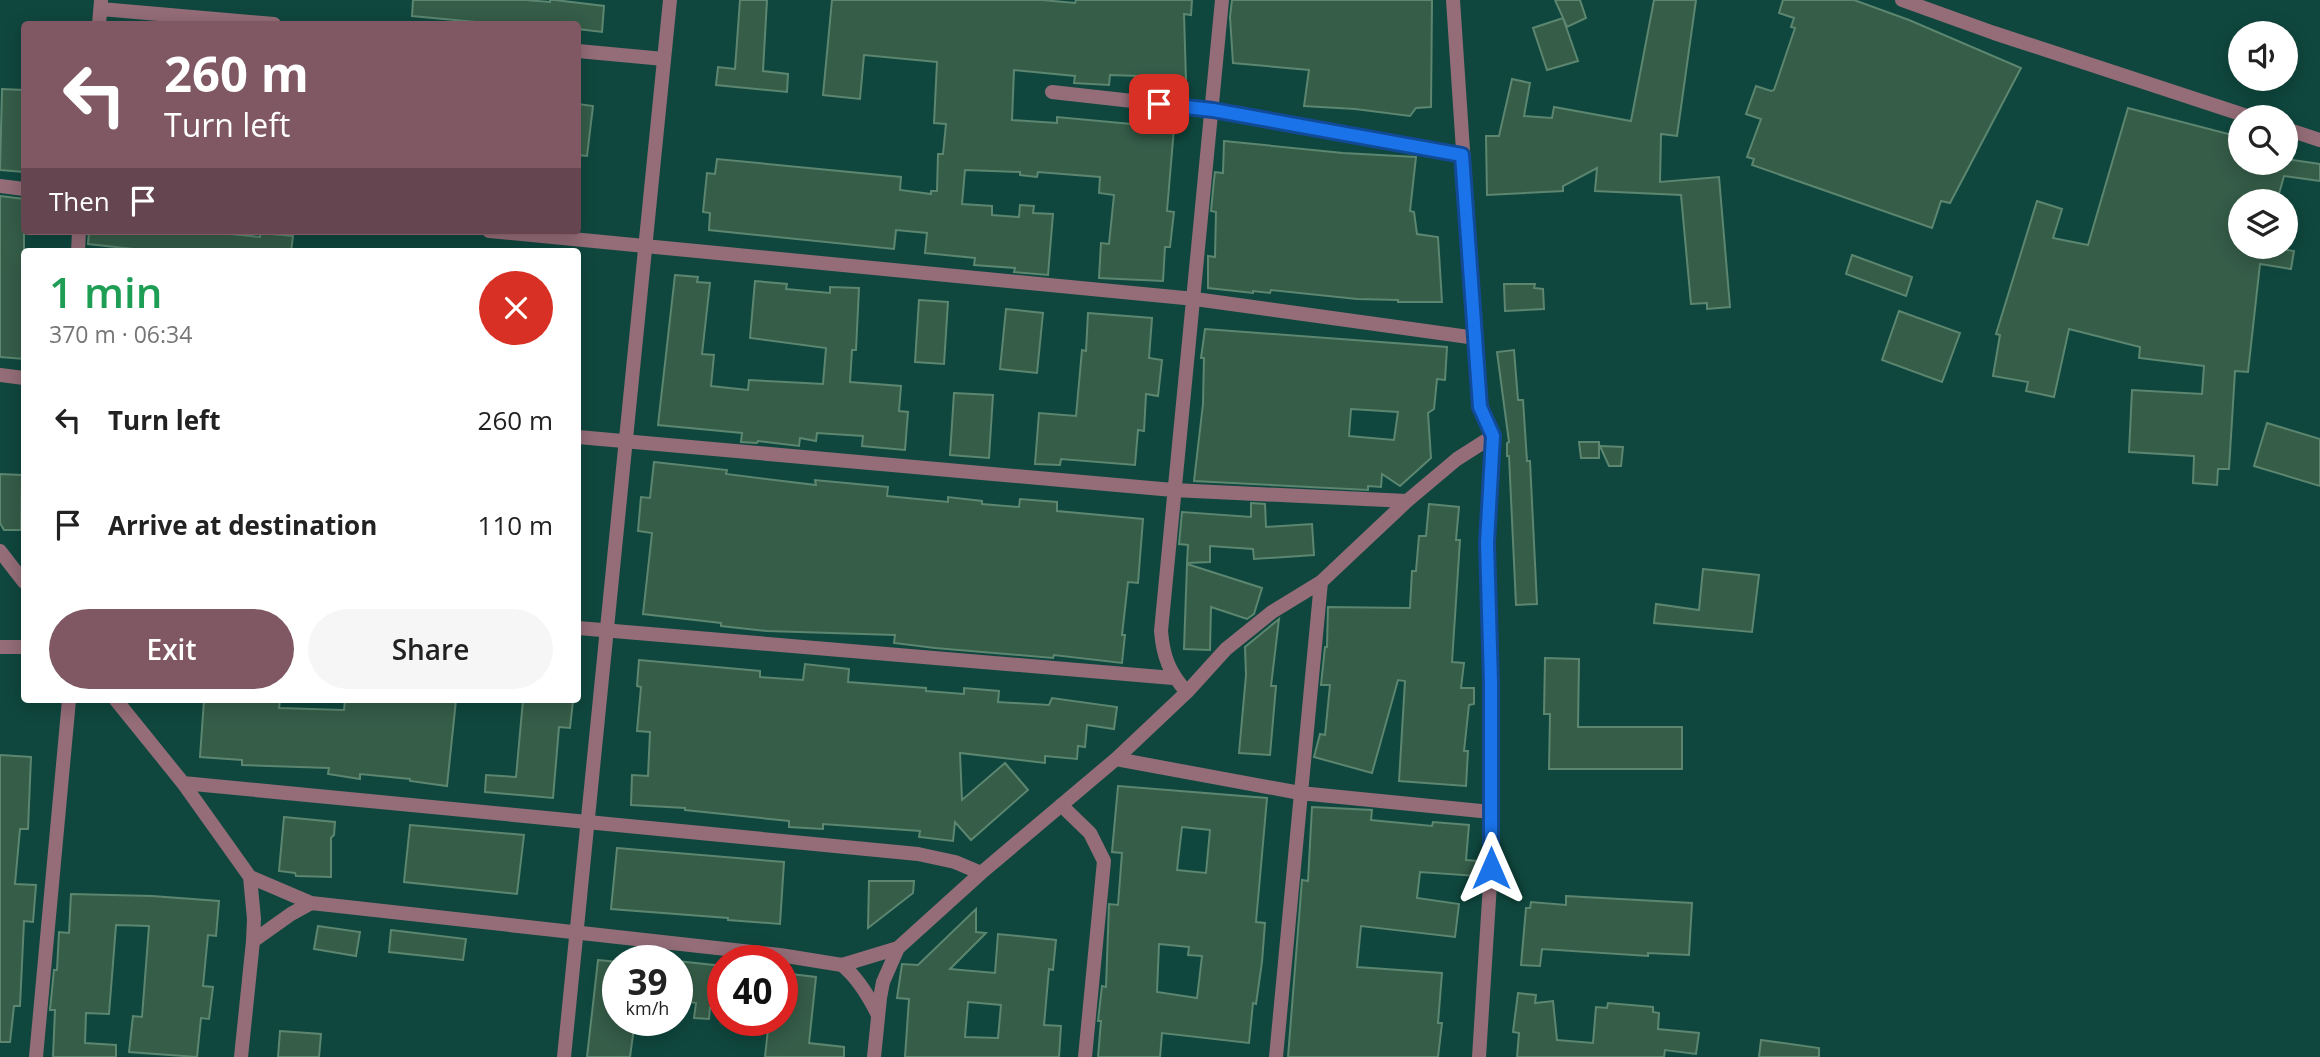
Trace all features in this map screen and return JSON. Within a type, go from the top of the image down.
[{"type":"street","points":[[564,1057],[670,0]]},
{"type":"street","points":[[1187,692],[1173,678],[1163,653],[1161,631],[1222,0]]},
{"type":"street","points":[[1453,0],[1480,407],[1493,436],[1487,543],[1491,683],[1491,868],[1479,1057]]},
{"type":"street","points":[[1902,0],[2228,110]]},
{"type":"street","points":[[101,5],[247,21]]},
{"type":"street","points":[[581,51],[664,59]]},
{"type":"street","points":[[1052,92],[1213,110],[1462,155]]},
{"type":"street","points":[[2298,133],[2320,140]]},
{"type":"street","points":[[0,186],[21,188]]},
{"type":"street","points":[[534,235],[1195,299],[1476,338]]},
{"type":"street","points":[[0,374],[21,378]]},
{"type":"street","points":[[874,1057],[877,1013],[883,982],[898,948],[981,873],[1116,759],[1187,692],[1226,649],[1272,612],[1321,582],[1407,501],[1457,459],[1493,436]]},
{"type":"street","points":[[581,438],[1173,490],[1407,501]]},
{"type":"street","points":[[0,551],[21,578]]},
{"type":"street","points":[[1276,1057],[1321,582]]},
{"type":"street","points":[[581,628],[1173,678]]},
{"type":"street","points":[[0,647],[21,647]]},
{"type":"street","points":[[36,1057],[69,703]]},
{"type":"street","points":[[118,703],[183,783],[250,877],[253,941],[241,1057]]},
{"type":"street","points":[[1116,759],[1300,793],[1491,812]]},
{"type":"street","points":[[183,783],[918,854],[955,862],[981,873]]},
{"type":"street","points":[[1061,805],[1090,833],[1104,862],[1084,1057]]},
{"type":"street","points":[[250,877],[311,903],[780,955],[842,965],[898,948]]},
{"type":"street","points":[[253,941],[311,903]]},
{"type":"street","points":[[842,965],[862,986],[877,1013]]},
{"type":"building","points":[[413,0],[555,0],[604,6],[602,32],[581,29],[581,21],[465,21],[412,16]]},
{"type":"building","points":[[740,0],[767,0],[763,71],[788,74],[787,92],[716,85],[718,67],[735,69]]},
{"type":"building","points":[[832,0],[1042,0],[1075,3],[1076,0],[1192,0],[1191,15],[1184,14],[1186,81],[1173,84],[1174,93],[1138,88],[1139,76],[1110,75],[1109,85],[1074,83],[1075,76],[1014,70],[1012,120],[1057,123],[1057,117],[1174,128],[1167,211],[1174,212],[1170,247],[1165,247],[1163,281],[1099,278],[1101,243],[1109,244],[1114,195],[1099,193],[1100,177],[1038,172],[1037,177],[1020,175],[1020,172],[965,170],[962,204],[992,206],[992,215],[1019,217],[1020,205],[1034,206],[1033,213],[1053,214],[1048,275],[1014,272],[1015,268],[974,265],[975,258],[925,253],[927,233],[896,230],[894,249],[709,230],[710,213],[703,212],[707,173],[715,174],[717,159],[901,177],[900,190],[931,194],[931,191],[937,191],[938,154],[943,154],[946,124],[934,123],[937,62],[864,55],[860,99],[823,95]]},
{"type":"building","points":[[1232,0],[1432,0],[1431,107],[1416,108],[1410,116],[1304,106],[1309,70],[1233,63],[1230,17]]},
{"type":"building","points":[[1555,0],[1580,0],[1586,18],[1567,27]]},
{"type":"building","points":[[1654,0],[1696,0],[1677,136],[1661,134],[1660,182],[1719,177],[1730,307],[1707,309],[1707,303],[1691,304],[1681,195],[1595,191],[1597,168],[1563,186],[1563,191],[1487,195],[1486,136],[1499,136],[1512,79],[1530,83],[1524,116],[1552,118],[1554,107],[1631,121]]},
{"type":"building","points":[[1783,0],[1854,0],[1909,20],[2021,68],[1950,203],[1941,201],[1932,228],[1752,165],[1754,159],[1747,157],[1761,119],[1746,114],[1756,86],[1774,90],[1795,28],[1791,27],[1794,18],[1779,13]]},
{"type":"building","points":[[1563,18],[1578,61],[1547,70],[1533,28]]},
{"type":"building","points":[[2,89],[21,90],[21,172],[0,170]]},
{"type":"building","points":[[581,104],[593,106],[587,156],[581,155]]},
{"type":"building","points":[[2128,108],[2228,134],[2228,175],[2298,175],[2298,161],[2320,164],[2320,181],[2284,176],[2280,189],[2228,189],[2228,259],[2293,259],[2291,269],[2260,264],[2248,372],[2235,371],[2229,469],[2218,469],[2217,485],[2193,483],[2194,456],[2129,452],[2132,390],[2202,394],[2204,366],[2139,358],[2140,347],[2069,329],[2054,397],[2026,391],[2028,382],[1993,376],[2000,335],[1996,334],[2037,201],[2062,209],[2053,238],[2088,245]]},
{"type":"building","points":[[1224,141],[1416,157],[1410,211],[1414,212],[1417,234],[1438,237],[1442,302],[1398,302],[1271,290],[1270,293],[1253,293],[1208,288],[1208,256],[1215,257],[1216,212],[1211,211],[1214,180],[1215,172],[1223,173]]},
{"type":"building","points":[[0,196],[21,199],[21,235],[24,235],[24,248],[21,248],[21,359],[0,357]]},
{"type":"building","points":[[89,235],[293,236],[292,248],[124,248],[88,244]]},
{"type":"building","points":[[1852,255],[1912,277],[1906,296],[1846,274]]},
{"type":"building","points":[[675,275],[698,277],[697,282],[710,283],[702,354],[714,355],[711,386],[748,390],[749,380],[823,384],[826,348],[750,338],[755,281],[787,284],[786,289],[830,293],[830,287],[859,288],[856,350],[852,350],[850,382],[901,386],[899,411],[908,412],[905,450],[862,446],[863,436],[817,433],[816,441],[800,438],[799,446],[758,441],[741,442],[742,433],[658,425]]},
{"type":"building","points":[[1504,284],[1535,284],[1534,288],[1543,289],[1544,309],[1505,311]]},
{"type":"building","points":[[919,300],[948,302],[944,364],[915,362]]},
{"type":"building","points":[[1006,309],[1043,313],[1037,373],[1000,369]]},
{"type":"building","points":[[1899,311],[1960,333],[1942,382],[1882,360]]},
{"type":"building","points":[[1088,313],[1152,318],[1149,358],[1162,360],[1158,396],[1146,394],[1144,431],[1138,430],[1135,465],[1061,459],[1060,465],[1035,464],[1039,413],[1076,416],[1082,350],[1086,351]]},
{"type":"building","points":[[1205,329],[1447,347],[1445,380],[1437,379],[1434,409],[1428,413],[1431,458],[1400,486],[1382,474],[1381,487],[1368,486],[1368,490],[1194,481],[1203,404],[1204,358],[1201,358]],"holes":[[[1351,409],[1398,412],[1394,440],[1349,436]]]},
{"type":"building","points":[[1514,350],[1518,400],[1523,400],[1527,461],[1530,461],[1537,604],[1516,605],[1507,456],[1509,442],[1497,352]]},
{"type":"building","points":[[954,393],[993,395],[989,458],[950,455]]},
{"type":"building","points":[[2267,423],[2320,439],[2320,486],[2254,466]]},
{"type":"building","points":[[1579,442],[1599,442],[1599,458],[1581,458]]},
{"type":"building","points":[[1600,446],[1623,447],[1621,466],[1609,466]]},
{"type":"building","points":[[654,462],[727,470],[726,474],[816,485],[815,480],[888,487],[887,496],[948,502],[948,497],[982,501],[982,504],[1019,507],[1020,499],[1057,502],[1057,511],[1143,519],[1138,583],[1128,582],[1122,663],[894,643],[895,635],[767,631],[643,614],[652,533],[638,531],[641,497],[650,498]]},
{"type":"building","points":[[0,474],[21,475],[21,530],[4,530],[0,523]]},
{"type":"building","points":[[1251,503],[1265,504],[1266,527],[1312,524],[1314,555],[1254,559],[1253,549],[1210,546],[1210,562],[1187,563],[1188,545],[1179,544],[1182,512],[1251,517]]},
{"type":"building","points":[[1429,504],[1459,507],[1456,540],[1460,540],[1452,662],[1464,663],[1461,688],[1474,688],[1474,704],[1469,705],[1464,751],[1468,751],[1466,786],[1399,781],[1405,681],[1398,680],[1372,773],[1314,757],[1320,734],[1325,735],[1330,685],[1321,685],[1327,647],[1328,607],[1410,608],[1412,571],[1416,571],[1419,536],[1426,536]]},
{"type":"building","points":[[1187,564],[1262,588],[1254,614],[1247,619],[1211,607],[1210,650],[1184,649]]},
{"type":"building","points":[[1703,569],[1759,575],[1752,632],[1654,623],[1656,604],[1699,610]]},
{"type":"building","points":[[1279,619],[1271,686],[1276,686],[1270,755],[1239,753],[1246,675],[1245,647]]},
{"type":"building","points":[[1545,658],[1579,659],[1578,727],[1682,727],[1682,769],[1549,769],[1550,714],[1544,714]]},
{"type":"building","points":[[639,660],[760,671],[760,677],[803,680],[805,664],[849,669],[848,682],[964,694],[964,688],[999,691],[998,702],[1049,705],[1052,698],[1117,707],[1114,729],[1087,725],[1085,747],[1078,746],[1077,759],[1045,756],[1045,763],[960,753],[962,800],[1005,763],[1028,790],[971,840],[955,822],[953,841],[919,837],[920,831],[823,824],[823,829],[789,827],[789,821],[685,808],[631,805],[632,775],[648,776],[650,732],[637,731],[641,687],[637,686]]},
{"type":"building","points":[[204,703],[280,703],[279,708],[344,710],[345,703],[456,703],[447,786],[360,774],[360,779],[328,774],[329,768],[242,765],[242,760],[200,757]]},
{"type":"building","points":[[523,703],[573,703],[570,728],[559,727],[553,798],[485,792],[486,775],[516,777]]},
{"type":"building","points":[[0,755],[31,757],[28,829],[20,829],[15,884],[36,885],[33,922],[24,921],[20,1006],[14,1006],[10,1042],[0,1042]]},
{"type":"building","points":[[1118,786],[1267,798],[1256,922],[1265,923],[1262,962],[1256,1004],[1253,1003],[1249,1043],[1162,1033],[1160,1057],[1098,1057],[1102,986],[1106,987],[1109,904],[1118,905],[1122,853],[1112,852]],"holes":[[[1182,827],[1210,830],[1206,873],[1177,870]],[[1159,944],[1189,947],[1188,955],[1202,956],[1197,998],[1157,992]]]},
{"type":"building","points":[[1312,807],[1372,810],[1371,820],[1432,826],[1433,822],[1469,825],[1466,860],[1478,861],[1477,876],[1420,872],[1417,898],[1459,904],[1455,937],[1361,926],[1357,967],[1442,973],[1438,1023],[1442,1023],[1438,1057],[1288,1057],[1302,880],[1308,881]]},
{"type":"building","points":[[284,817],[335,822],[334,835],[331,838],[331,877],[296,876],[295,873],[279,871]]},
{"type":"building","points":[[410,825],[524,835],[517,894],[404,882]]},
{"type":"building","points":[[617,848],[784,862],[780,924],[611,909]]},
{"type":"building","points":[[869,881],[914,881],[913,893],[868,928]]},
{"type":"building","points":[[71,894],[219,901],[216,936],[208,935],[203,986],[213,987],[209,1019],[201,1018],[197,1057],[129,1052],[133,1016],[142,1017],[149,926],[116,925],[109,1014],[86,1013],[85,1043],[116,1045],[116,1057],[53,1057],[55,1010],[50,1010],[54,970],[57,970],[59,932],[69,933]]},
{"type":"building","points":[[1566,896],[1692,903],[1689,955],[1648,953],[1648,956],[1542,949],[1540,966],[1521,965],[1526,908],[1530,908],[1531,902],[1566,905]]},
{"type":"building","points":[[976,909],[976,932],[986,933],[950,969],[995,973],[998,934],[1056,940],[1053,970],[1049,969],[1044,1025],[1061,1026],[1059,1057],[905,1057],[909,999],[897,998],[902,964],[918,965]],"holes":[[[968,1002],[1001,1005],[998,1038],[965,1037]]]},
{"type":"building","points":[[318,926],[360,932],[356,956],[314,949]]},
{"type":"building","points":[[391,930],[466,939],[463,960],[389,952]]},
{"type":"building","points":[[598,960],[602,960],[602,1036],[633,1036],[630,1057],[587,1057]]},
{"type":"building","points":[[693,963],[707,964],[707,1019],[694,1018],[696,1003],[693,1003]]},
{"type":"building","points":[[798,975],[816,977],[809,1043],[844,1047],[844,1057],[765,1057],[767,1036],[798,1036]]},
{"type":"building","points":[[1518,993],[1536,995],[1535,1003],[1553,1001],[1557,1040],[1593,1043],[1596,1007],[1607,1008],[1608,1003],[1653,1007],[1653,1012],[1659,1013],[1658,1029],[1699,1033],[1696,1054],[1665,1050],[1664,1057],[1517,1057],[1519,1033],[1513,1032]]},
{"type":"building","points":[[280,1031],[321,1034],[319,1057],[278,1057]]},
{"type":"building","points":[[1761,1040],[1819,1048],[1819,1057],[1759,1057]]},
{"type":"route","points":[[1159,104],[1213,110],[1462,155],[1480,407],[1493,436],[1487,543],[1491,683],[1491,868]]}]
